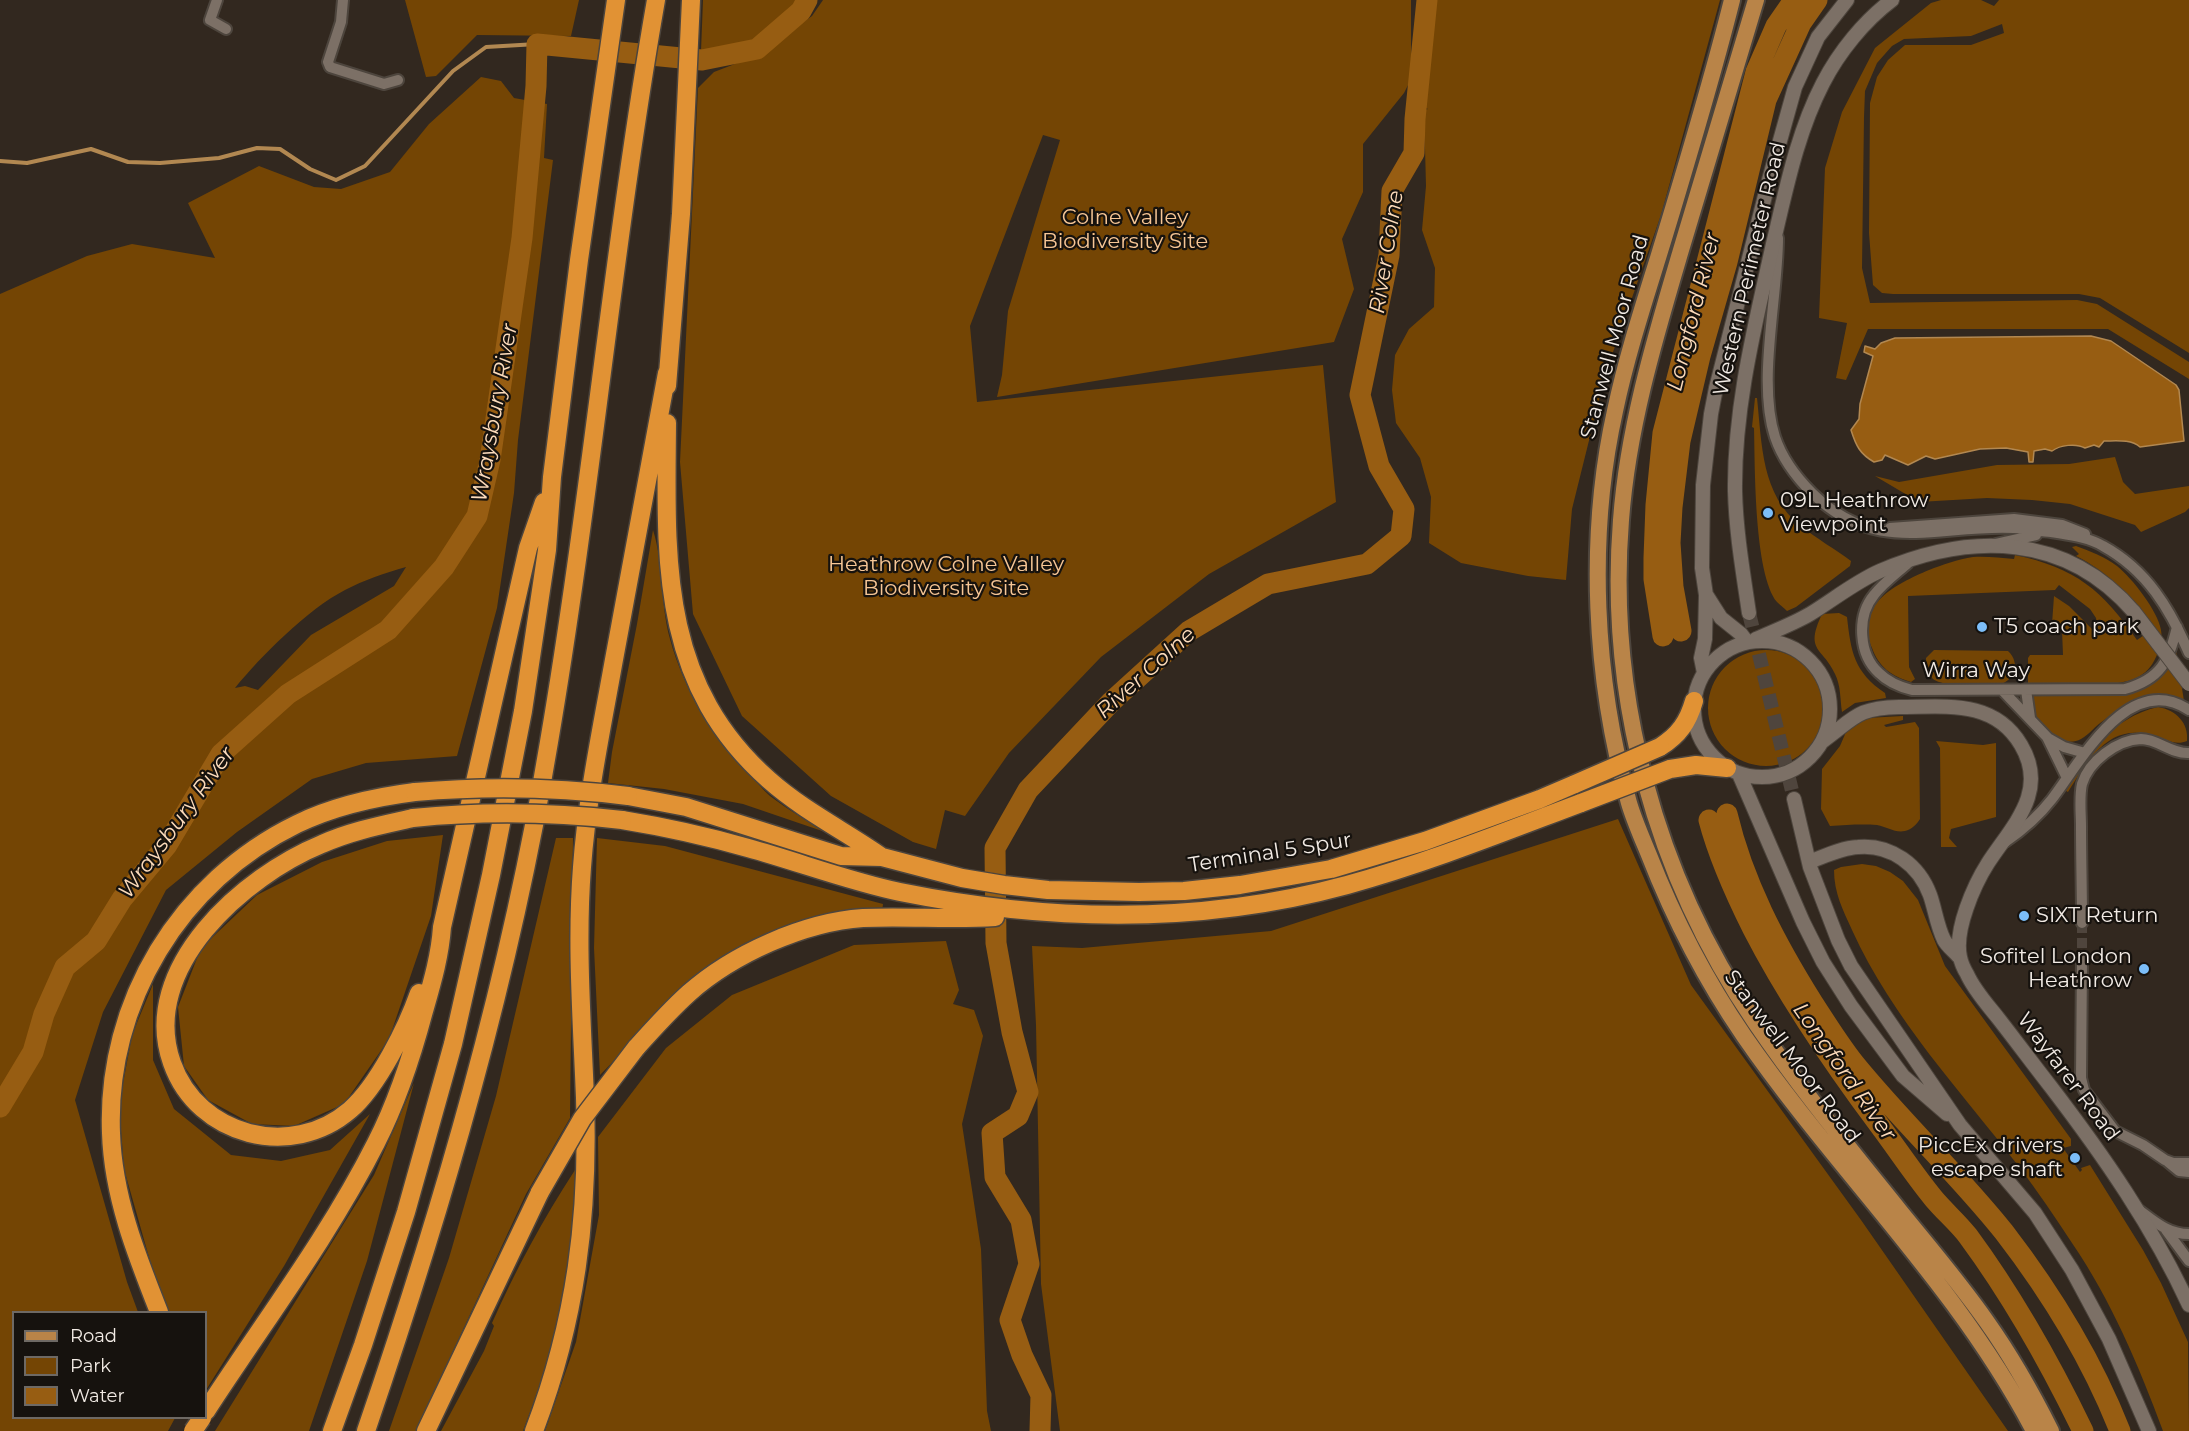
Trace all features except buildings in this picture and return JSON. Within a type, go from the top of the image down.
[{"type":"highway","points":[[332,1431],[363,1345],[405,1212],[456,1033],[491,876],[523,711],[547,550],[552,477],[604,72],[616,0]]},
{"type":"highway","points":[[366,1431],[439,1209],[475,1080],[514,918],[548,746],[572,597],[642,79],[656,0]]},
{"type":"highway","points":[[691,0],[681,214],[667,374],[666,517],[669,578],[682,646],[707,702],[740,751],[768,779],[814,815],[847,832],[882,857]]},
{"type":"highway","points":[[534,1431],[549,1393],[567,1329],[575,1289],[582,1224],[585,1099],[579,967],[581,879],[585,839],[604,717],[667,374]]},
{"type":"highway","points":[[552,477],[528,548],[442,927],[415,1003],[386,1062],[367,1091],[351,1109],[335,1121],[302,1135],[282,1138],[255,1135],[227,1126],[211,1116],[185,1090],[171,1062],[167,1045],[167,1011],[171,989],[179,970],[202,933],[242,892],[291,858],[352,833],[413,818],[455,813],[524,812],[664,826],[750,848],[938,908]]},
{"type":"highway","name":"Terminal 5 Spur","points":[[882,857],[933,871],[1004,885],[1077,891],[1184,891],[1240,885],[1331,869],[1425,841],[1540,799],[1660,747],[1683,728],[1689,719],[1694,701]]},
{"type":"highway","name":"Terminal 5 Spur","points":[[938,908],[1041,914],[1161,915],[1254,904],[1345,886],[1453,851],[1670,769],[1696,765],[1733,771]]},
{"type":"highway","points":[[159,1311],[122,1208],[116,1177],[111,1135],[111,1092],[116,1058],[125,1022],[151,961],[172,927],[198,896],[225,871],[273,836],[298,823],[367,800],[415,792],[529,788],[628,796],[686,807],[841,856],[882,857]]},
{"type":"highway","points":[[426,1431],[540,1192],[582,1119],[636,1048],[690,992],[729,964],[777,940],[813,928],[938,908]]},
{"type":"highway","points":[[207,1409],[333,1221],[377,1141],[399,1090],[417,1038],[440,952],[442,927]]},
{"type":"main road","name":"Stanwell Moor Road","points":[[1732,0],[1635,333],[1614,414],[1608,451],[1599,529],[1599,607],[1605,676],[1623,776],[1630,806],[1662,890],[1705,976],[1772,1075],[1949,1297],[2009,1384],[2034,1431]]},
{"type":"main road","name":"Stanwell Moor Road","points":[[1756,0],[1719,119],[1651,356],[1627,465],[1621,519],[1618,593],[1622,664],[1634,739],[1655,818],[1683,892],[1703,935],[1731,985],[1795,1077],[1988,1323],[2022,1376],[2051,1431]]},
{"type":"street","points":[[216,0],[210,20],[226,29]]},
{"type":"street","points":[[343,0],[341,22],[328,62],[330,67],[384,84],[398,80]]},
{"type":"street","name":"Western Perimeter Road","points":[[1704,673],[1701,658],[1706,631],[1706,595],[1702,568],[1703,485],[1710,414],[1771,169],[1795,87],[1818,37],[1847,0]]},
{"type":"street","name":"Western Perimeter Road","points":[[1749,613],[1738,544],[1735,491],[1737,438],[1746,367],[1778,223],[1806,120],[1821,86],[1831,68],[1862,27],[1892,0]]},
{"type":"street","points":[[1778,223],[1778,262],[1769,356],[1769,400],[1775,436],[1784,456],[1796,475],[1821,502],[1836,514],[1876,530],[1923,534],[2015,528],[2052,532],[2102,545],[2132,565],[2158,593],[2189,653]]},
{"type":"street","points":[[1876,530],[1899,526],[2014,519],[2068,526],[2085,534],[2091,541]]},
{"type":"street","points":[[1959,957],[1959,938],[1967,907],[1987,864],[2024,811],[2030,789],[2031,775],[2023,748],[2013,733],[1988,714],[1961,707],[1869,710],[1858,713],[1848,720],[1823,741],[1808,760],[1787,773],[1763,778],[1733,771],[1714,758],[1701,739],[1694,717],[1694,701],[1699,682],[1715,659],[1730,649],[1810,614],[1866,578],[1911,560],[1957,548],[1996,545],[2022,537],[2052,532]]},
{"type":"street","points":[[1996,545],[2044,553],[2075,564],[2102,580],[2119,594],[2189,684]]},
{"type":"street","name":"Wirra Way","points":[[1911,560],[1873,596],[1865,612],[1862,633],[1871,664],[1889,681],[1912,690],[2110,690],[2139,685],[2159,672],[2169,655],[2177,627]]},
{"type":"street","name":"Western Perimeter Road","points":[[1706,595],[1721,618],[1750,642]]},
{"type":"street","points":[[2177,627],[2189,635]]},
{"type":"street","points":[[1750,642],[1779,643],[1791,647],[1803,654],[1820,673],[1830,695],[1831,706],[1830,719],[1823,741]]},
{"type":"street","points":[[2026,690],[2030,718]]},
{"type":"street","points":[[2002,691],[2047,737],[2067,778]]},
{"type":"street","points":[[2002,844],[2027,828],[2104,728],[2128,711],[2148,702],[2172,701],[2189,710]]},
{"type":"street","points":[[2047,737],[2064,747],[2085,753]]},
{"type":"street","points":[[2082,923],[2081,786],[2085,777],[2100,758],[2119,744],[2133,740],[2154,741],[2179,752],[2189,753]]},
{"type":"street","points":[[1733,771],[1823,962],[1851,1006],[1903,1076],[1960,1125]]},
{"type":"street","points":[[1794,799],[1809,862],[1838,940],[1851,966],[1960,1125],[2035,1213],[2072,1270],[2109,1339],[2149,1431]]},
{"type":"street","name":"Wayfarer Road","points":[[1809,862],[1834,852],[1857,847],[1881,848],[1902,858],[1921,875],[1944,941],[1959,957],[1976,989],[2065,1106],[2137,1208],[2189,1305]]},
{"type":"street","points":[[2082,960],[2081,1078],[2084,1090],[2115,1131],[2143,1145],[2179,1171],[2189,1172]]},
{"type":"street","points":[[2165,1160],[2177,1156],[2189,1156]]},
{"type":"street","points":[[2165,1160],[2173,1163],[2189,1163]]},
{"type":"street","points":[[2137,1208],[2165,1229],[2189,1261]]},
{"type":"street","points":[[2165,1229],[2179,1234],[2189,1234]]},
{"type":"green space","points":[[405,0],[579,0],[571,36],[477,35],[436,76],[426,77]]},
{"type":"green space","points":[[703,0],[801,0],[796,9],[751,43],[701,51]]},
{"type":"green space","points":[[823,0],[1411,0],[1411,79],[1404,93],[1363,144],[1363,192],[1342,239],[1354,289],[1334,342],[997,397],[1002,375],[1008,311],[1060,140],[1043,135],[970,326],[977,402],[1323,365],[1336,502],[1209,574],[1101,657],[1009,753],[965,816],[945,810],[936,849],[913,842],[831,796],[742,716],[693,614],[680,462],[698,88],[714,72],[753,57],[812,16]]},
{"type":"green space","points":[[1435,0],[1720,0],[1661,215],[1606,372],[1572,509],[1566,580],[1528,576],[1461,563],[1429,543],[1431,497],[1420,458],[1396,423],[1392,390],[1395,355],[1409,329],[1434,307],[1435,268],[1422,230],[1426,186],[1424,110],[1428,109],[1423,107],[1434,26]]},
{"type":"green space","points":[[1941,0],[1981,0],[1994,6],[1999,0],[2189,0],[2189,353],[2100,298],[2079,294],[1893,294],[1882,293],[1873,285],[1869,233],[1870,103],[1877,77],[1888,60],[1905,45],[1971,45],[2004,33],[2002,24],[1971,36],[1904,39],[1892,46],[1877,63],[1865,91],[1864,117],[1862,268],[1870,303],[2077,300],[2097,304],[2189,362],[2189,379],[2108,329],[1868,329],[1846,380],[1836,378],[1847,323],[1819,318],[1825,168],[1842,112],[1875,48],[1931,3]]},
{"type":"green space","points":[[481,77],[501,81],[514,98],[547,104],[544,158],[553,160],[518,440],[514,493],[497,608],[457,756],[366,763],[312,779],[237,832],[166,890],[103,1012],[75,1100],[127,1282],[138,1311],[12,1311],[12,1419],[174,1419],[168,1431],[0,1431],[0,294],[87,256],[132,244],[215,258],[188,203],[259,166],[314,187],[341,189],[390,172],[429,124]],"holes":[[[406,567],[394,586],[311,635],[258,690],[245,686],[235,688],[286,634],[331,598],[360,583]]]},
{"type":"green space","points":[[1755,398],[1757,398],[1766,468],[1778,499],[1801,526],[1851,561],[1850,566],[1796,607],[1787,611],[1777,602],[1769,588],[1760,545],[1754,428],[1752,427]]},
{"type":"green space","points":[[2115,457],[2123,482],[2135,494],[2189,486],[2189,508],[2141,532],[2135,525],[2070,504],[1987,498],[1919,502],[1875,476],[1899,482],[1997,465],[2069,464]]},
{"type":"green space","points":[[653,530],[670,639],[692,695],[713,729],[737,761],[767,794],[828,833],[743,804],[664,789],[608,783]]},
{"type":"green space","points":[[2076,546],[2097,554],[2117,566],[2137,587],[2159,622],[2161,638],[2156,658],[2146,672],[2137,678],[2096,685],[2028,684],[2030,655],[2063,655],[2062,630],[2058,630],[2058,624],[2052,624],[2054,596],[2069,606],[2099,636],[2096,618],[2090,609],[2059,585],[2055,590],[1908,596],[1909,667],[1915,679],[1911,682],[1892,674],[1882,666],[1875,655],[1868,633],[1869,619],[1873,608],[1881,598],[1904,582],[1929,570],[1973,557],[2014,559],[2015,555],[2055,567],[2071,574],[2099,595],[2112,607],[2137,640],[2150,631],[2151,623],[2117,585],[2098,569],[2076,556],[2079,554],[2072,547]]},
{"type":"green space","points":[[1839,613],[1847,617],[1850,641],[1860,669],[1885,693],[1886,698],[1855,703],[1842,712],[1837,679],[1815,643],[1817,626],[1822,614]]},
{"type":"green space","points":[[1766,650],[1788,654],[1807,667],[1820,686],[1824,708],[1820,730],[1807,749],[1788,762],[1766,766],[1744,762],[1725,749],[1712,730],[1708,708],[1712,686],[1725,667],[1744,654]]},
{"type":"green space","points":[[1934,650],[2008,651],[2014,661],[2014,671],[2008,680],[1997,685],[1945,684],[1933,679],[1927,669],[1926,658]]},
{"type":"green space","points":[[2172,651],[2176,651],[2184,701],[2152,697],[2131,704],[2100,723],[2081,739],[2074,741],[2053,736],[2037,719],[2033,711],[2028,695],[2129,693]]},
{"type":"green space","points":[[2158,707],[2180,718],[2186,729],[2187,741],[2175,742],[2139,733],[2113,738],[2093,756],[2068,792],[2061,788],[2103,738],[2127,719]]},
{"type":"green space","points":[[1903,716],[1903,720],[1884,725],[1886,727],[1915,722],[1919,728],[1920,819],[1912,828],[1905,831],[1894,831],[1877,825],[1830,826],[1821,809],[1822,769],[1840,746],[1846,732],[1866,718]]},
{"type":"green space","points":[[1936,741],[1983,745],[1996,743],[1996,817],[1951,829],[1949,838],[1957,847],[1941,847],[1940,748]]},
{"type":"green space","points":[[1618,819],[1691,985],[1861,1220],[2008,1431],[1060,1431],[1041,1284],[1036,1025],[1032,946],[1082,948],[1271,931]]},
{"type":"green space","points":[[443,835],[431,916],[389,1039],[344,1104],[294,1126],[252,1124],[208,1100],[184,1066],[178,1007],[201,948],[257,895],[322,862],[387,841]]},
{"type":"green space","points":[[556,838],[573,838],[570,1118],[526,1194],[416,1431],[389,1431],[449,1258],[496,1096]]},
{"type":"green space","points":[[597,838],[665,846],[883,904],[882,912],[821,915],[742,948],[688,985],[600,1075],[594,948]]},
{"type":"green space","points":[[1862,864],[1876,866],[1890,872],[1903,881],[1918,900],[1945,966],[2071,1139],[2071,1146],[2063,1148],[2080,1172],[2081,1168],[2090,1165],[2143,1250],[2188,1342],[2189,1431],[2163,1431],[2112,1310],[2086,1265],[2020,1168],[1908,1025],[1869,963],[1842,908],[1834,878],[1834,870]]},
{"type":"green space","points":[[946,941],[959,990],[953,1004],[974,1010],[983,1036],[962,1124],[981,1249],[987,1411],[991,1431],[545,1431],[576,1342],[599,1215],[598,1137],[666,1048],[732,995],[854,945]]},
{"type":"green space","points":[[153,984],[153,1060],[174,1109],[231,1155],[281,1161],[330,1150],[370,1114],[284,1266],[207,1388],[207,1311],[168,1311],[156,1282],[124,1169],[119,1105],[132,1035]]},
{"type":"green space","points":[[414,1083],[367,1261],[309,1431],[215,1431],[374,1175]]},
{"type":"green space","points":[[575,1170],[574,1221],[565,1297],[554,1346],[523,1431],[441,1431],[484,1351],[494,1326],[492,1323],[520,1264]]},
{"type":"water","points":[[2091,336],[2111,341],[2176,385],[2179,390],[2184,441],[2140,447],[2136,444],[2118,441],[2104,441],[2099,447],[2094,445],[2085,448],[2068,445],[2052,451],[2045,449],[2034,451],[2033,462],[2029,462],[2028,452],[2006,448],[1980,449],[1935,459],[1926,456],[1908,465],[1885,455],[1882,460],[1874,462],[1862,453],[1855,441],[1851,430],[1859,419],[1860,404],[1873,356],[1864,352],[1865,346],[1875,349],[1881,343],[1895,338]]},
{"type":"waterway","name":"Wraysbury River","points":[[0,1107],[33,1052],[44,1014],[65,967],[96,941],[122,899],[167,845],[221,754],[288,694],[388,630],[444,567],[477,516],[490,460],[522,238],[536,86],[537,44],[702,60],[757,49],[801,11],[807,0]]},
{"type":"waterway","name":"River Colne","points":[[1040,1431],[1041,1395],[1022,1355],[1010,1320],[1029,1264],[1021,1220],[995,1177],[992,1133],[1018,1116],[1028,1092],[1012,1032],[996,943],[995,848],[1028,790],[1111,702],[1189,631],[1268,584],[1367,564],[1401,536],[1404,509],[1379,466],[1360,395],[1389,255],[1392,191],[1414,153],[1415,119],[1427,0]]},
{"type":"waterway","name":"Longford River","points":[[1663,636],[1654,579],[1656,505],[1663,433],[1756,72],[1776,26],[1794,0]]},
{"type":"waterway","points":[[1681,631],[1673,587],[1670,543],[1680,441],[1766,100],[1801,23],[1817,0]]},
{"type":"waterway","points":[[0,161],[27,163],[91,149],[128,162],[160,163],[219,158],[257,148],[280,149],[310,169],[336,180],[365,166],[453,71],[486,47],[537,44]]},
{"type":"waterway","points":[[1727,814],[1751,888],[1786,958],[1813,1003],[1854,1063],[1986,1210],[2021,1255],[2069,1328],[2097,1379],[2120,1431]]},
{"type":"waterway","name":"Longford River","points":[[1709,820],[1723,862],[1753,929],[1812,1030],[1920,1181],[1985,1259],[2030,1331],[2083,1431]]},
{"type":"tunnel","points":[[1749,613],[1794,799]]},
{"type":"tunnel","points":[[2082,923],[2082,960]]},
{"type":"place","name":"09L Heathrow Viewpoint","points":[[1768,513]]},
{"type":"place","name":"T5 coach park","points":[[1982,627]]},
{"type":"place","name":"SIXT Return","points":[[2024,916]]},
{"type":"place","name":"Sofitel London Heathrow","points":[[2144,969]]},
{"type":"place","name":"PiccEx drivers escape shaft","points":[[2075,1158]]},
{"type":"park label","name":"Colne Valley Biodiversity Site","points":[[1125,230]]},
{"type":"park label","name":"Heathrow Colne Valley Biodiversity Site","points":[[946,577]]}]
